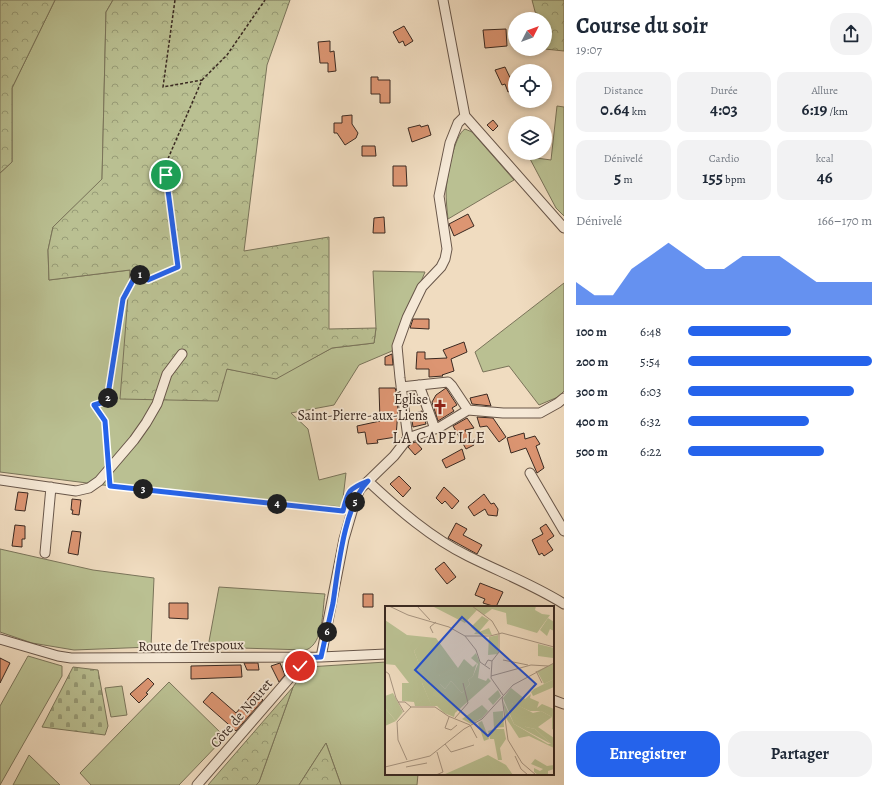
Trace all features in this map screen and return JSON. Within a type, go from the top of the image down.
[{"type":"street","points":[[443,0],[465,116],[564,228]]},
{"type":"street","points":[[408,438],[401,387],[398,346],[407,318],[422,287],[440,267],[445,258],[447,249],[439,196],[450,143],[458,123],[465,116]]},
{"type":"street","points":[[0,480],[76,491],[89,488],[110,469],[146,423],[157,404],[167,374],[182,354]]},
{"type":"street","points":[[401,387],[448,382],[452,386],[465,414]]},
{"type":"street","points":[[419,385],[435,429]]},
{"type":"street","points":[[321,657],[344,539],[360,489],[394,456],[408,438],[435,429],[465,414],[540,413],[564,398]]},
{"type":"street","points":[[530,473],[564,531]]},
{"type":"street","points":[[368,481],[385,497],[438,538],[467,556],[524,582],[564,604]]},
{"type":"street","points":[[45,553],[51,487]]},
{"type":"street","name":"Route de Trespoux","points":[[0,639],[58,656],[71,658],[304,658],[385,654]]},
{"type":"street","name":"Côte de Nouret","points":[[197,785],[300,666],[304,658]]},
{"type":"street","points":[[554,700],[564,704]]},
{"type":"path","points":[[175,0],[163,87],[202,80]]},
{"type":"path","points":[[265,0],[227,55],[202,80],[167,160],[166,175],[178,267],[148,280],[137,273],[123,299],[107,401],[94,405],[105,421],[110,469],[110,486],[343,511],[344,505]]},
{"type":"green space","points":[[0,0],[55,0],[12,88],[12,162],[0,173]]},
{"type":"green space","points":[[55,0],[113,0],[106,12],[102,180],[53,227],[48,250],[49,280],[130,270],[227,369],[276,378],[332,348],[374,343],[376,328],[373,271],[425,272],[392,351],[359,365],[334,405],[291,413],[308,429],[319,480],[346,473],[342,507],[103,485],[0,472],[0,173],[12,162],[12,88]]},
{"type":"green space","points":[[113,0],[290,0],[267,65],[244,251],[329,237],[329,329],[376,328],[374,343],[332,348],[276,379],[227,369],[218,401],[120,399],[130,270],[49,280],[48,250],[53,227],[102,179],[106,12]]},
{"type":"green space","points":[[532,0],[564,0],[564,51],[552,50],[552,12],[535,12]]},
{"type":"green space","points":[[557,106],[564,107],[564,216],[556,208],[531,160],[552,160]]},
{"type":"green space","points":[[465,129],[472,132],[514,180],[448,219],[446,191],[448,176],[454,148],[461,133]]},
{"type":"green space","points":[[564,283],[564,391],[558,397],[539,405],[509,366],[483,372],[475,352]]},
{"type":"green space","points":[[0,549],[93,570],[154,578],[151,647],[74,650],[32,643],[0,632]]},
{"type":"green space","points":[[219,587],[325,594],[321,626],[316,641],[306,650],[208,647]]},
{"type":"green space","points":[[28,656],[62,666],[62,676],[0,785],[0,706]]},
{"type":"green space","points":[[385,662],[385,775],[418,775],[417,785],[341,785],[326,743],[299,785],[256,785],[259,782],[293,687],[308,667]]},
{"type":"green space","points":[[73,667],[98,670],[108,726],[105,735],[42,727]]},
{"type":"green space","points":[[169,682],[225,737],[179,785],[91,785],[80,773]]},
{"type":"green space","points":[[122,686],[127,715],[111,717],[105,688]]},
{"type":"green space","points":[[293,687],[259,782],[256,785],[208,785]]},
{"type":"green space","points":[[326,743],[341,785],[299,785]]},
{"type":"green space","points":[[29,755],[60,785],[13,785]]},
{"type":"building","points":[[404,26],[413,41],[405,46],[403,41],[399,43],[393,32]]},
{"type":"building","points":[[506,29],[507,46],[485,48],[483,30]]},
{"type":"building","points":[[330,41],[330,52],[334,51],[336,71],[328,72],[328,63],[320,63],[318,42]]},
{"type":"building","points":[[505,67],[508,73],[508,92],[505,84],[502,85],[495,70]]},
{"type":"building","points":[[371,77],[378,77],[378,80],[390,80],[390,103],[380,103],[380,94],[371,94]]},
{"type":"building","points":[[352,115],[352,124],[358,133],[356,138],[345,145],[337,133],[334,133],[334,123],[342,123],[342,116]]},
{"type":"building","points":[[493,120],[498,126],[493,131],[487,125]]},
{"type":"building","points":[[420,125],[421,127],[428,125],[431,135],[412,142],[408,128]]},
{"type":"building","points":[[362,146],[375,146],[376,156],[362,156]]},
{"type":"building","points":[[393,166],[406,166],[407,186],[393,186]]},
{"type":"building","points":[[468,214],[474,226],[454,236],[449,224]]},
{"type":"building","points":[[384,217],[385,233],[373,233],[374,218]]},
{"type":"building","points":[[413,319],[429,319],[429,329],[410,328]]},
{"type":"building","points":[[464,342],[467,352],[451,359],[454,371],[442,375],[443,376],[429,377],[429,369],[416,369],[417,352],[425,352],[425,359],[447,358],[443,350]]},
{"type":"building","points":[[392,354],[393,365],[385,365],[385,357]]},
{"type":"building","points":[[379,388],[395,388],[398,410],[396,437],[377,440],[378,443],[367,444],[365,432],[358,433],[357,426],[380,421]]},
{"type":"building","name":"Église Saint-Pierre-aux-Liens","points":[[446,388],[457,405],[452,408],[454,411],[438,421],[432,402],[436,395]]},
{"type":"building","points":[[487,394],[491,406],[472,404],[470,398]]},
{"type":"building","points":[[422,411],[426,424],[413,427],[411,414]]},
{"type":"building","points":[[477,417],[493,418],[506,437],[499,442],[487,426],[480,427]]},
{"type":"building","points":[[467,418],[474,428],[465,430],[474,445],[466,449],[453,426]]},
{"type":"building","points":[[524,433],[525,439],[535,436],[540,444],[536,446],[544,468],[537,473],[526,448],[511,453],[507,438]]},
{"type":"building","points":[[416,442],[422,449],[415,455],[408,447],[412,443]]},
{"type":"building","points":[[462,449],[465,459],[446,468],[442,460]]},
{"type":"building","points":[[399,476],[411,488],[403,497],[390,484]]},
{"type":"building","points":[[444,487],[459,501],[452,509],[445,501],[442,504],[436,498]]},
{"type":"building","points":[[18,492],[28,493],[25,511],[15,510]]},
{"type":"building","points":[[484,494],[491,504],[494,503],[498,509],[497,516],[488,515],[485,509],[474,516],[468,507]]},
{"type":"building","points":[[72,499],[81,500],[79,515],[72,514]]},
{"type":"building","points":[[456,523],[467,529],[463,535],[482,545],[477,554],[448,538]]},
{"type":"building","points":[[546,524],[554,536],[547,541],[553,550],[544,556],[542,553],[539,555],[532,540],[543,534],[540,528]]},
{"type":"building","points":[[15,525],[25,526],[25,539],[22,539],[22,547],[12,546]]},
{"type":"building","points":[[72,531],[81,532],[78,555],[68,553]]},
{"type":"building","points":[[444,562],[456,577],[447,584],[435,569]]},
{"type":"building","points":[[480,583],[503,592],[496,606],[483,603],[485,599],[475,595]]},
{"type":"building","points":[[363,594],[373,594],[373,607],[363,607]]},
{"type":"building","points":[[169,603],[188,603],[188,619],[169,618]]},
{"type":"building","points":[[0,658],[10,663],[0,683]]},
{"type":"building","points":[[244,663],[258,663],[259,670],[247,670]]},
{"type":"building","points":[[280,663],[285,675],[279,682],[271,666]]},
{"type":"building","points":[[241,665],[242,677],[191,679],[191,666]]},
{"type":"building","points":[[148,678],[154,684],[146,693],[148,694],[139,703],[130,694]]},
{"type":"building","points":[[212,692],[236,713],[254,692],[263,700],[236,731],[203,702]]},
{"type":"place","name":"Église Saint-Pierre-aux-Liens","points":[[440,407]]},
{"type":"district","name":"LA CAPELLE","points":[[439,437]]},
{"type":"route","points":[[166,175],[178,267],[148,280],[137,273],[123,299],[107,401],[94,405],[105,421],[110,469],[110,486],[343,511],[348,492],[355,486],[368,481],[360,489],[356,498],[344,539],[331,613],[321,657],[304,658],[300,666]]}]
